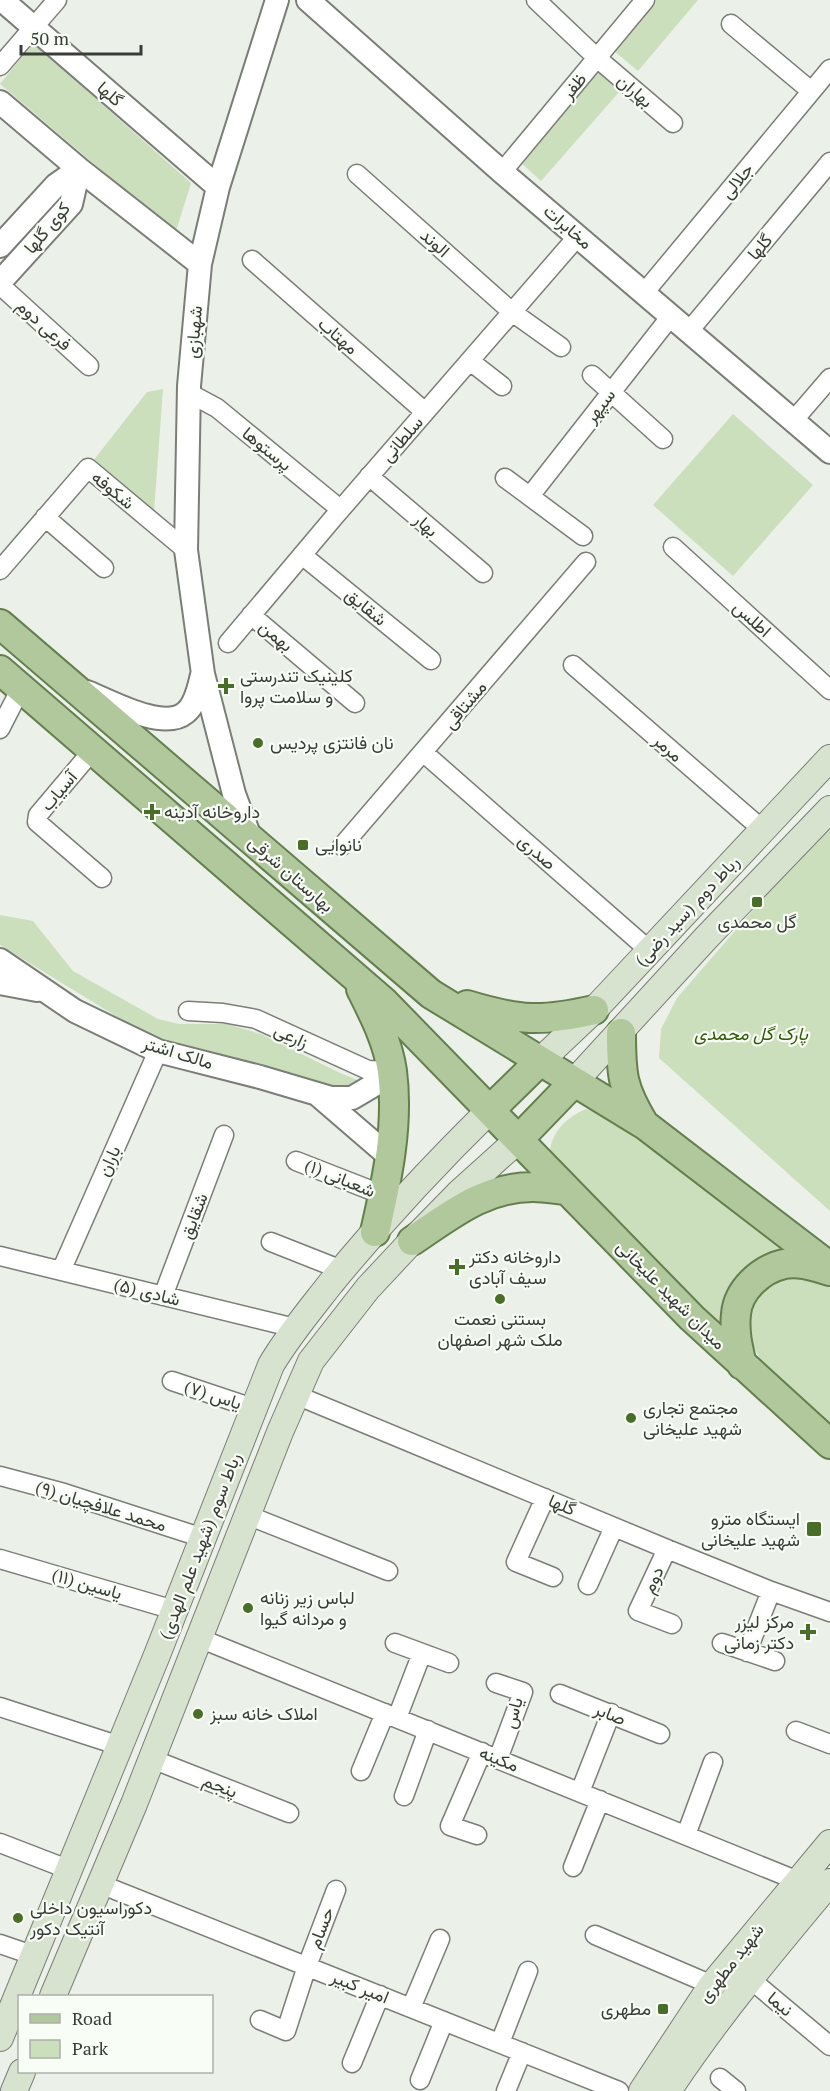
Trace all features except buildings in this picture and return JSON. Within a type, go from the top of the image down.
[{"type":"main road","name":"بهارستان شرقی","points":[[0,624],[430,994],[540,1061]]},
{"type":"main road","name":"بهارستان شرقی","points":[[0,670],[355,977],[404,1022],[490,1110]]},
{"type":"main road","name":"رباط دوم (سید رضی)","points":[[540,1061],[594,1010],[830,758]]},
{"type":"main road","name":"رباط دوم (سید رضی)","points":[[574,1082],[706,938],[830,809]]},
{"type":"main road","points":[[682,917],[687,929],[695,936],[706,938]]},
{"type":"main road","points":[[355,977],[380,1028],[392,1071],[394,1124],[375,1232]]},
{"type":"main road","points":[[430,994],[488,1012],[520,1019],[543,1020],[594,1010]]},
{"type":"main road","points":[[404,1022],[419,1029],[426,1029],[433,1025],[437,1018],[437,1007],[430,994]]},
{"type":"main road","points":[[621,1033],[622,1075],[630,1101],[645,1125]]},
{"type":"main road","points":[[490,1110],[540,1061],[645,1125],[830,1269]]},
{"type":"main road","points":[[519,1139],[574,1082]]},
{"type":"main road","name":"میدان شهید علیخانی","points":[[490,1110],[565,1190],[742,1365],[830,1444]]},
{"type":"main road","name":"رباط سوم (شهید علم الهدی)","points":[[18,1995],[271,1365],[295,1328],[342,1270],[434,1165],[490,1110]]},
{"type":"main road","name":"رباط سوم (شهید علم الهدی)","points":[[53,1995],[152,1758],[311,1361],[368,1288],[412,1241],[458,1194],[519,1139]]},
{"type":"main road","points":[[434,1165],[445,1159],[454,1158],[463,1163],[467,1169],[467,1176],[458,1194]]},
{"type":"main road","points":[[412,1241],[474,1200],[502,1190],[533,1187],[565,1190]]},
{"type":"main road","points":[[742,1365],[735,1340],[736,1312],[746,1287],[760,1275],[784,1264],[806,1264],[830,1269]]},
{"type":"main road","name":"شهید مطهری","points":[[642,2091],[712,1985],[830,1843]]},
{"type":"main road","name":"شهید مطهری","points":[[668,2091],[699,2045],[750,1978],[830,1882]]},
{"type":"main road","name":"رباط سوم (شهید علم الهدی)","points":[[0,2038],[18,1996]]},
{"type":"main road","points":[[14,2091],[22,2073]]},
{"type":"street","name":"گلها","points":[[2,0],[218,187]]},
{"type":"street","points":[[0,66],[57,0]]},
{"type":"street","name":"شهبازی","points":[[251,840],[234,794],[203,674],[186,550],[189,393],[200,264],[218,187],[277,0]]},
{"type":"street","name":"مخابرات","points":[[308,0],[502,172],[830,452]]},
{"type":"street","points":[[536,0],[597,58]]},
{"type":"street","name":"ظفر","points":[[502,172],[645,0]]},
{"type":"street","points":[[731,24],[811,91]]},
{"type":"street","name":"بهاران","points":[[597,58],[673,123]]},
{"type":"street","name":"جلالی","points":[[644,293],[830,69]]},
{"type":"street","points":[[0,102],[79,169],[200,264]]},
{"type":"street","name":"گلها","points":[[689,331],[830,162]]},
{"type":"street","name":"کوی گلها","points":[[0,246],[56,185],[79,169]]},
{"type":"street","name":"کوی گلها","points":[[0,284],[71,204],[79,169]]},
{"type":"street","name":"الوند","points":[[357,174],[512,312],[561,347]]},
{"type":"street","name":"سلطانی","points":[[228,643],[340,509],[578,236]]},
{"type":"street","name":"مهتاب","points":[[252,260],[425,412]]},
{"type":"street","name":"فرعی دوم","points":[[0,284],[89,366]]},
{"type":"street","name":"سپهر","points":[[530,496],[671,315]]},
{"type":"street","points":[[470,361],[502,386]]},
{"type":"street","points":[[592,375],[663,439]]},
{"type":"street","points":[[793,421],[830,378]]},
{"type":"street","name":"پرستوها","points":[[189,393],[217,408],[340,509]]},
{"type":"street","name":"شکوفه","points":[[0,570],[88,468],[186,550]]},
{"type":"street","name":"بهار","points":[[369,476],[483,573]]},
{"type":"street","points":[[505,478],[583,536]]},
{"type":"street","points":[[45,517],[105,568]]},
{"type":"street","name":"اطلس","points":[[673,547],[830,690]]},
{"type":"street","name":"شقایق","points":[[302,555],[431,660]]},
{"type":"street","name":"مشتاقی","points":[[342,846],[586,562]]},
{"type":"street","name":"بهمن","points":[[251,615],[355,703]]},
{"type":"street","name":"مرمر","points":[[573,666],[763,830]]},
{"type":"street","name":"شهبازی","points":[[70,684],[148,717],[170,718],[184,714],[193,704],[203,674]]},
{"type":"street","points":[[0,729],[21,688]]},
{"type":"street","name":"آسیاب","points":[[93,750],[38,815],[37,822],[41,828],[102,878]]},
{"type":"street","name":"صدری","points":[[424,753],[650,951]]},
{"type":"street","name":"مالک اشتر","points":[[0,960],[75,1011],[158,1051],[260,1077],[318,1095]]},
{"type":"street","name":"مالک اشتر","points":[[0,983],[45,992]]},
{"type":"street","name":"زارعی","points":[[188,1011],[223,1013],[256,1019],[368,1070],[392,1071]]},
{"type":"street","name":"باران","points":[[60,1271],[158,1051]]},
{"type":"street","points":[[318,1095],[331,1098],[352,1098],[392,1071]]},
{"type":"street","points":[[318,1095],[390,1157]]},
{"type":"street","name":"شقایق","points":[[164,1296],[224,1135]]},
{"type":"street","name":"شعبانی (۱)","points":[[296,1161],[383,1195]]},
{"type":"street","points":[[271,1242],[342,1270]]},
{"type":"street","name":"شادی (۵)","points":[[0,1256],[295,1328]]},
{"type":"street","name":"یاس (۷)","points":[[172,1382],[254,1408]]},
{"type":"street","name":"گلها","points":[[296,1395],[667,1549],[830,1612]]},
{"type":"street","name":"محمد علافچیان (۹)","points":[[0,1476],[64,1493],[203,1538]]},
{"type":"street","points":[[544,1498],[516,1562],[553,1577]]},
{"type":"street","points":[[248,1515],[388,1571]]},
{"type":"street","points":[[588,1585],[614,1527]]},
{"type":"street","name":"دوم","points":[[667,1549],[638,1611],[672,1624]]},
{"type":"street","name":"یاسین (۱۱)","points":[[0,1559],[174,1610]]},
{"type":"street","points":[[747,1652],[771,1591]]},
{"type":"street","name":"مکینه","points":[[199,1638],[798,1881]]},
{"type":"street","points":[[394,1643],[449,1662]]},
{"type":"street","points":[[722,1643],[775,1661]]},
{"type":"street","points":[[361,1771],[422,1653]]},
{"type":"street","name":"یاس","points":[[490,1755],[523,1692],[495,1683]]},
{"type":"street","name":"صابر","points":[[560,1694],[660,1734]]},
{"type":"street","points":[[0,1707],[120,1746]]},
{"type":"street","points":[[580,1792],[611,1713]]},
{"type":"street","points":[[404,1796],[428,1730]]},
{"type":"street","points":[[796,1731],[830,1744]]},
{"type":"street","points":[[477,1835],[450,1826],[490,1755]]},
{"type":"street","name":"پنجم","points":[[152,1758],[289,1813]]},
{"type":"street","points":[[686,1834],[713,1762]]},
{"type":"street","points":[[573,1868],[600,1800]]},
{"type":"street","points":[[0,1843],[70,1870]]},
{"type":"street","name":"امیر کبیر","points":[[100,1884],[619,2091]]},
{"type":"street","name":"حسام","points":[[260,2020],[286,2031],[307,1966],[336,1890]]},
{"type":"street","points":[[595,1935],[712,1985]]},
{"type":"street","points":[[411,2008],[440,1939]]},
{"type":"street","points":[[0,1944],[35,1956]]},
{"type":"street","name":"نیما","points":[[731,1962],[830,2046]]},
{"type":"street","points":[[500,2043],[528,1971]]},
{"type":"street","points":[[352,2063],[380,1995]]},
{"type":"street","points":[[420,2080],[444,2021]]},
{"type":"street","points":[[506,2091],[522,2052]]},
{"type":"street","points":[[720,2078],[736,2091]]},
{"type":"green space","points":[[656,0],[698,0],[638,71],[613,50]]},
{"type":"green space","points":[[33,43],[191,183],[176,231],[0,84]]},
{"type":"green space","points":[[598,71],[620,91],[541,181],[519,161]]},
{"type":"green space","points":[[163,389],[154,512],[93,461],[147,392]]},
{"type":"green space","points":[[733,414],[813,485],[733,576],[653,505]]},
{"type":"green space","name":"پارک گل محمدی","points":[[830,825],[830,1211],[659,1058],[661,1029],[677,998],[797,859]]},
{"type":"green space","points":[[0,915],[33,921],[73,971],[158,1019],[179,1024],[227,1024],[261,1034],[367,1084],[330,1091],[289,1073],[175,1047],[137,1029],[0,945]]},
{"type":"green space","points":[[586,1109],[617,1119],[800,1257],[782,1258],[727,1339],[550,1159],[552,1142],[559,1128],[571,1117]]},
{"type":"green space","points":[[784,1276],[801,1277],[830,1284],[830,1423],[771,1371],[760,1359],[751,1342],[748,1324],[751,1305],[761,1290]]},
{"type":"place","name":"کلینیک تندرستی و سلامت پروا","points":[[226,686]]},
{"type":"place","name":"نان فانتزی پردیس","points":[[258,743]]},
{"type":"place","name":"داروخانه آدینه","points":[[152,812]]},
{"type":"place","name":"نانوایی","points":[[303,845]]},
{"type":"place","name":"گل محمدی","points":[[757,902]]},
{"type":"place","name":"داروخانه دکتر سیف آبادی","points":[[457,1267]]},
{"type":"place","name":"بستنی نعمت ملک شهر اصفهان","points":[[500,1299]]},
{"type":"place","name":"مجتمع تجاری شهید علیخانی","points":[[631,1418]]},
{"type":"place","name":"ایستگاه مترو شهید علیخانی","points":[[814,1529]]},
{"type":"place","name":"لباس زیر زنانه و مردانه گیوا","points":[[248,1608]]},
{"type":"place","name":"مرکز لیزر دکتر زمانی","points":[[808,1632]]},
{"type":"place","name":"املاک خانه سبز","points":[[198,1714]]},
{"type":"place","name":"دکوراسیون داخلی آنتیک دکور","points":[[18,1918]]},
{"type":"place","name":"مطهری","points":[[663,2009]]}]
